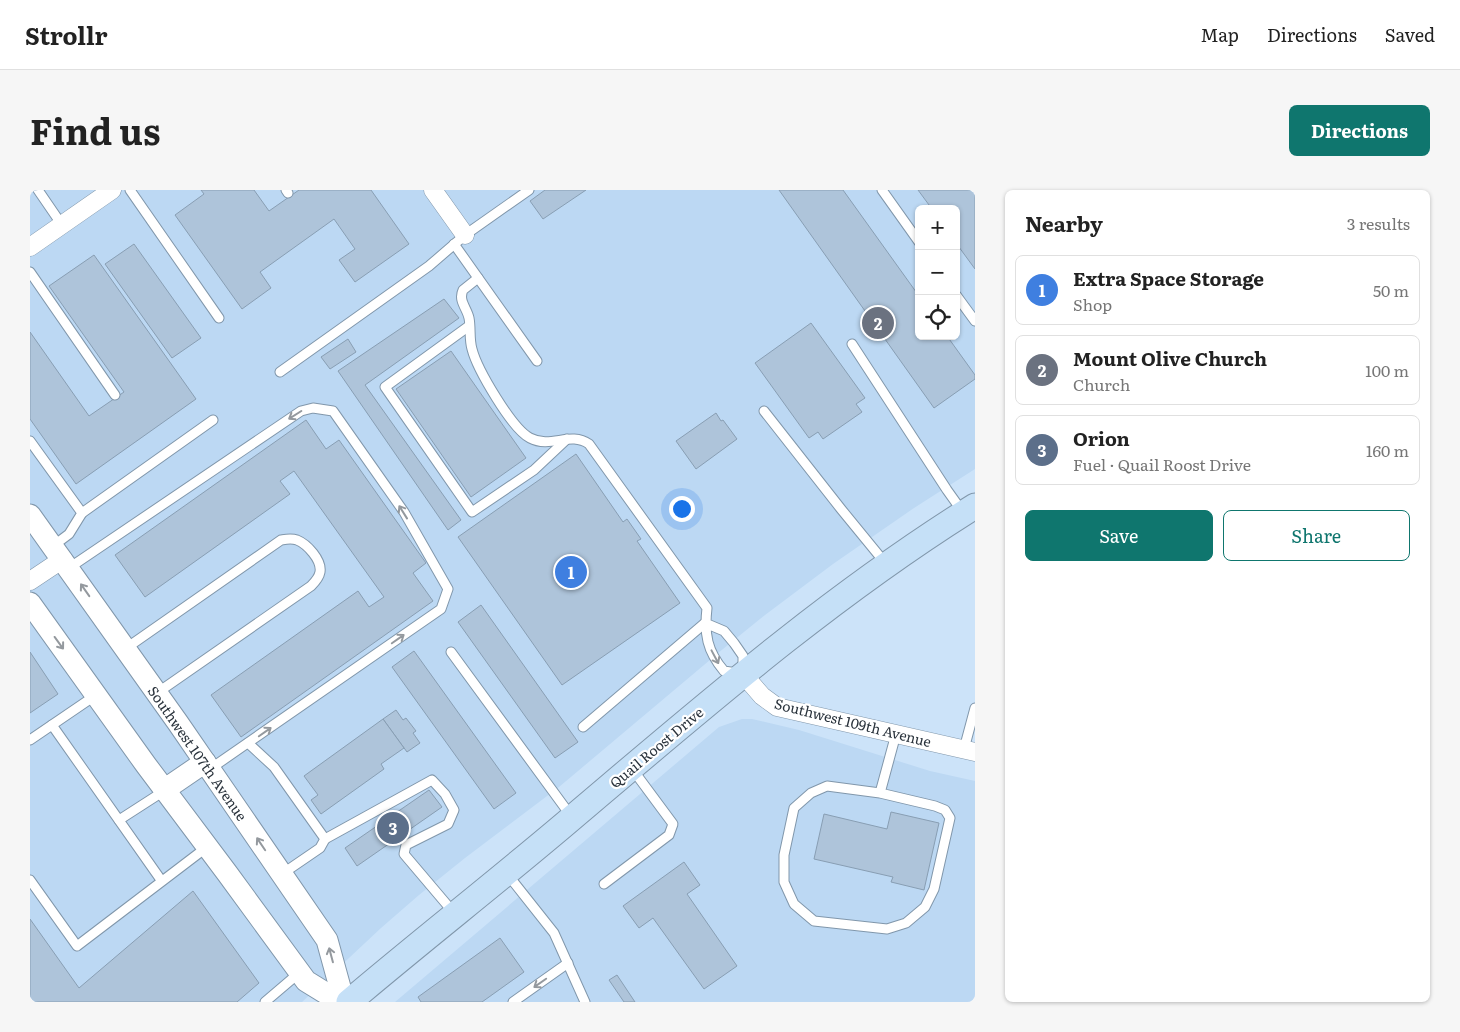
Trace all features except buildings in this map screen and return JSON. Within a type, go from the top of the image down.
[{"type":"main road","name":"Quail Roost Drive","points":[[349,1002],[815,616],[886,564],[970,510]]},
{"type":"street","points":[[31,245],[112,190]]},
{"type":"street","points":[[433,190],[460,240]]},
{"type":"street","name":"Southwest 107th Avenue","points":[[30,515],[157,693],[327,940],[344,1002]]},
{"type":"street","points":[[30,581],[62,558]]},
{"type":"street","points":[[30,603],[164,790],[306,982],[340,1002]]},
{"type":"street","name":"Southwest 109th Avenue","points":[[743,674],[762,696],[777,707],[970,750]]},
{"type":"street","points":[[164,790],[208,766]]},
{"type":"lane","points":[[38,190],[62,225]]},
{"type":"lane","points":[[130,190],[220,318]]},
{"type":"lane","points":[[280,372],[429,266],[460,240],[528,190]]},
{"type":"lane","points":[[882,190],[915,236]]},
{"type":"lane","points":[[460,240],[478,278],[537,361]]},
{"type":"lane","points":[[30,272],[115,395]]},
{"type":"lane","points":[[478,278],[463,290],[461,294],[462,303],[469,317],[471,348],[481,372],[498,400],[522,434],[540,442],[557,442],[578,438],[589,444],[707,608],[705,623],[714,659],[724,671],[743,674],[743,656],[734,643],[724,631],[705,623]]},
{"type":"lane","points":[[960,300],[975,321]]},
{"type":"lane","points":[[470,326],[384,387],[472,512],[534,470],[567,439]]},
{"type":"lane","points":[[852,344],[941,482],[970,510]]},
{"type":"lane","points":[[62,558],[301,411],[313,408],[333,411],[404,512],[448,589],[441,609],[248,743],[208,766]]},
{"type":"lane","points":[[764,410],[846,516],[886,564]]},
{"type":"lane","points":[[62,558],[69,534],[82,513],[213,420]]},
{"type":"lane","points":[[30,440],[82,513]]},
{"type":"lane","points":[[126,649],[281,540],[289,538],[303,543],[313,554],[320,565],[320,571],[317,579],[311,586],[157,693]]},
{"type":"lane","points":[[582,727],[705,623]]},
{"type":"lane","points":[[451,652],[573,818]]},
{"type":"lane","points":[[30,740],[96,695]]},
{"type":"lane","points":[[970,750],[975,708]]},
{"type":"lane","points":[[52,725],[161,880]]},
{"type":"lane","points":[[880,793],[896,734]]},
{"type":"lane","points":[[248,743],[274,767],[325,839]]},
{"type":"lane","points":[[604,884],[669,835],[673,824],[631,768]]},
{"type":"lane","points":[[282,874],[320,848],[325,839],[432,780],[454,810],[448,824],[406,845],[404,854],[456,915]]},
{"type":"lane","points":[[827,786],[880,793],[935,806],[945,810],[950,818],[934,889],[925,907],[906,923],[887,929],[814,920],[794,904],[784,882],[784,855],[794,808],[811,793],[827,786]]},
{"type":"lane","points":[[119,820],[164,790]]},
{"type":"lane","points":[[30,880],[77,946],[161,880],[208,847]]},
{"type":"lane","points":[[507,873],[554,933],[585,1002]]},
{"type":"lane","points":[[513,1002],[568,963]]},
{"type":"lane","points":[[265,1002],[300,972]]},
{"type":"shaded area","points":[[30,190],[975,190],[975,469],[914,508],[833,564],[765,615],[559,787],[419,895],[302,1002],[30,1002]]},
{"type":"shaded area","points":[[742,719],[752,719],[799,730],[930,771],[975,781],[975,1002],[395,1002],[719,727]]},
{"type":"place","name":"Mount Olive Church","points":[[878,323]]},
{"type":"place","name":"Extra Space Storage","points":[[571,572]]},
{"type":"place","name":"Orion","points":[[393,828]]}]
